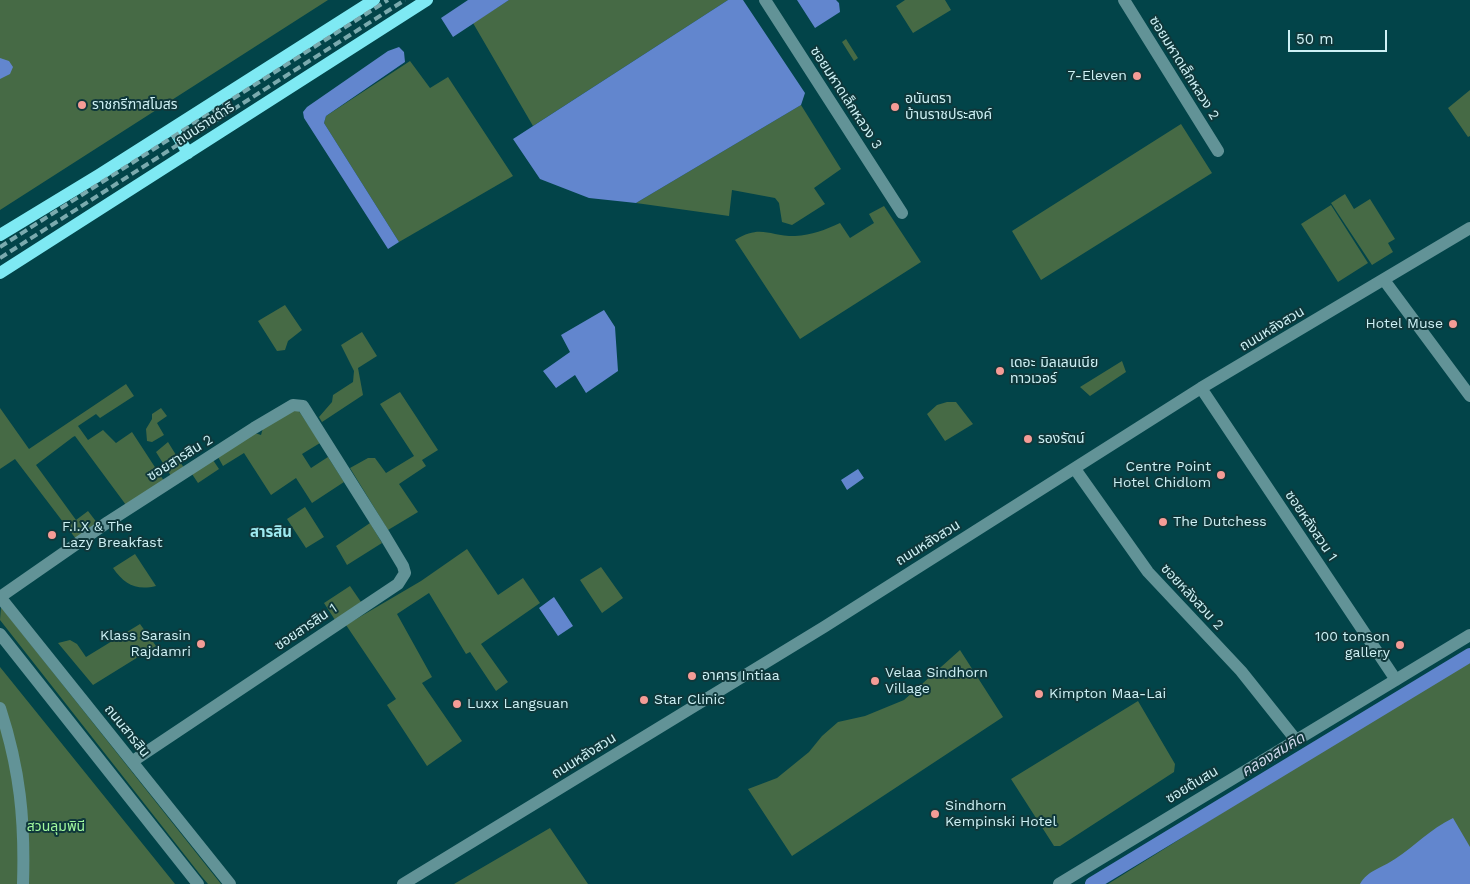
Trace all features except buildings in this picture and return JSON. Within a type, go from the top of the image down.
[{"type":"main road","name":"ถนนราชดำริ","points":[[0,235],[374,0]]},
{"type":"main road","name":"ถนนราชดำริ","points":[[0,273],[420,2]]},
{"type":"main road","points":[[173,128],[188,153]]},
{"type":"street","name":"ซอยมหาดเล็กหลวง 3","points":[[765,0],[902,213]]},
{"type":"street","name":"ซอยมหาดเล็กหลวง 2","points":[[1124,0],[1218,151]]},
{"type":"street","name":"ถนนหลังสวน","points":[[403,884],[824,627],[1201,388],[1470,228]]},
{"type":"street","points":[[1384,280],[1470,396]]},
{"type":"street","name":"ซอยหลังสวน 1","points":[[1201,388],[1396,680]]},
{"type":"street","name":"ซอยสารสิน 2","points":[[0,597],[108,522],[293,405],[303,406],[353,483]]},
{"type":"street","name":"ซอยหลังสวน 2","points":[[1075,469],[1148,572],[1241,671],[1296,740]]},
{"type":"street","name":"ซอยสารสิน 1","points":[[133,761],[401,580],[405,573],[403,566],[353,483]]},
{"type":"street","name":"ถนนสารสิน","points":[[0,597],[230,884]]},
{"type":"street","points":[[0,634],[198,884]]},
{"type":"street","name":"ซอยต้นสน","points":[[1059,884],[1470,635]]},
{"type":"street","points":[[0,708],[11,741],[23,810],[23,884]]},
{"type":"green space","name":"ราชกรีฑาสโมสร","points":[[0,0],[328,0],[0,210]]},
{"type":"green space","points":[[509,0],[728,0],[533,126],[473,23]]},
{"type":"green space","points":[[905,0],[945,0],[951,10],[913,33],[896,6]]},
{"type":"green space","points":[[846,39],[858,58],[854,61],[842,42]]},
{"type":"green space","points":[[410,61],[430,88],[448,77],[513,176],[399,242],[324,123],[326,116]]},
{"type":"green space","points":[[1470,90],[1470,136],[1468,137],[1448,108]]},
{"type":"green space","points":[[801,105],[841,169],[814,188],[825,204],[792,225],[782,222],[779,203],[775,198],[732,190],[729,216],[636,203]]},
{"type":"green space","points":[[1181,124],[1212,173],[1041,280],[1012,231]]},
{"type":"green space","points":[[1345,194],[1354,209],[1370,199],[1395,239],[1388,243],[1393,252],[1372,265],[1331,203]]},
{"type":"green space","points":[[1331,205],[1368,263],[1338,282],[1301,224]]},
{"type":"green space","points":[[884,206],[921,262],[800,339],[735,240],[744,235],[758,232],[786,236],[807,235],[840,223],[850,238],[874,223],[869,214]]},
{"type":"green space","points":[[285,305],[302,330],[288,341],[285,350],[277,351],[258,321]]},
{"type":"green space","points":[[362,332],[377,356],[358,368],[363,395],[322,422],[319,417],[332,402],[333,395],[353,382],[354,371],[341,345]]},
{"type":"green space","points":[[1122,361],[1126,372],[1090,396],[1080,387]]},
{"type":"green space","points":[[126,384],[134,396],[100,418],[96,414],[78,426],[88,440],[103,430],[116,443],[132,432],[164,481],[126,505],[75,436],[73,437],[36,465],[76,520],[88,511],[98,524],[76,539],[15,459],[0,469],[0,408],[29,449]]},
{"type":"green space","points":[[400,392],[438,450],[422,460],[426,466],[399,484],[418,512],[388,530],[350,468],[368,458],[375,458],[386,473],[414,456],[380,404]]},
{"type":"green space","points":[[956,402],[973,424],[945,441],[927,414],[937,405]]},
{"type":"green space","points":[[161,408],[167,416],[157,423],[164,435],[152,442],[147,441],[146,429],[152,419],[152,414]]},
{"type":"green space","points":[[292,410],[298,410],[320,443],[302,454],[311,468],[328,457],[344,482],[312,503],[296,478],[271,495],[244,453],[223,466],[218,457],[255,433],[261,435],[263,428]]},
{"type":"green space","points":[[168,442],[184,468],[171,476],[156,452]]},
{"type":"green space","points":[[213,460],[219,469],[198,483],[192,474]]},
{"type":"green space","points":[[305,507],[324,537],[306,548],[287,519]]},
{"type":"green space","points":[[370,523],[382,543],[347,565],[336,546]]},
{"type":"green space","points":[[467,549],[498,595],[523,578],[540,603],[481,644],[508,682],[496,691],[470,652],[466,654],[429,593],[397,614],[432,677],[422,683],[462,741],[427,766],[387,705],[396,699],[346,625],[421,581]]},
{"type":"green space","points":[[135,554],[156,586],[142,588],[131,585],[113,568]]},
{"type":"green space","points":[[601,567],[623,598],[602,613],[580,580]]},
{"type":"green space","points":[[350,586],[361,602],[335,620],[324,603]]},
{"type":"green space","points":[[1,607],[221,884],[208,884],[202,877],[0,620]]},
{"type":"green space","points":[[140,624],[156,646],[93,685],[58,643],[70,640],[77,644],[86,657]]},
{"type":"green space","points":[[960,650],[1003,717],[792,856],[748,789],[777,778],[809,752],[822,736],[838,722],[865,716],[904,700]]},
{"type":"green space","points":[[1470,658],[1470,884],[1108,884]]},
{"type":"green space","name":"สวนลุมพินี","points":[[0,667],[175,884],[0,884]]},
{"type":"green space","points":[[1138,701],[1175,764],[1174,772],[1060,846],[1054,846],[1011,779]]},
{"type":"green space","points":[[550,828],[588,884],[454,884]]},
{"type":"water","points":[[468,0],[509,0],[453,37],[441,18]]},
{"type":"water","points":[[728,0],[743,0],[805,93],[801,105],[636,203],[589,198],[540,179],[513,139]]},
{"type":"water","points":[[797,0],[836,0],[839,3],[840,12],[815,28]]},
{"type":"water","points":[[399,47],[404,52],[405,62],[326,116],[324,123],[399,242],[388,249],[304,118],[303,112],[307,107],[388,51]]},
{"type":"water","points":[[0,58],[9,61],[13,67],[10,74],[0,79]]},
{"type":"water","points":[[604,310],[615,327],[618,371],[586,393],[575,375],[556,388],[543,371],[570,352],[561,335]]},
{"type":"water","points":[[858,469],[864,478],[847,490],[841,480]]},
{"type":"water","points":[[554,597],[573,626],[558,636],[539,608]]},
{"type":"water","points":[[1453,818],[1470,847],[1470,884],[1360,884],[1371,872],[1395,859],[1437,827]]},
{"type":"waterway","name":"คลองสมคิด","points":[[1092,884],[1470,655]]},
{"type":"railway","points":[[0,247],[388,0]]},
{"type":"railway","points":[[0,258],[405,0]]},
{"type":"place","name":"7-Eleven","points":[[1137,76]]},
{"type":"place","name":"ราชกรีฑาสโมสร","points":[[82,105]]},
{"type":"place","name":"อนันตรา บ้านราชประสงค์","points":[[895,107]]},
{"type":"place","name":"Hotel Muse","points":[[1453,324]]},
{"type":"place","name":"เดอะ มิลเลนเนีย ทาวเวอร์","points":[[1000,371]]},
{"type":"place","name":"รองรัตน์","points":[[1028,439]]},
{"type":"place","name":"Centre Point Hotel Chidlom","points":[[1221,475]]},
{"type":"place","name":"The Dutchess","points":[[1163,522]]},
{"type":"place","name":"F.I.X & The Lazy Breakfast","points":[[52,535]]},
{"type":"place","name":"Klass Sarasin Rajdamri","points":[[201,644]]},
{"type":"place","name":"100 tonson gallery","points":[[1400,645]]},
{"type":"place","name":"อาคาร Intiaa","points":[[692,676]]},
{"type":"place","name":"Velaa Sindhorn Village","points":[[875,681]]},
{"type":"place","name":"Kimpton Maa-Lai","points":[[1039,694]]},
{"type":"place","name":"Star Clinic","points":[[644,700]]},
{"type":"place","name":"Luxx Langsuan","points":[[457,704]]},
{"type":"place","name":"Sindhorn Kempinski Hotel","points":[[935,814]]},
{"type":"district","name":"สารสิน","points":[[271,533]]}]
